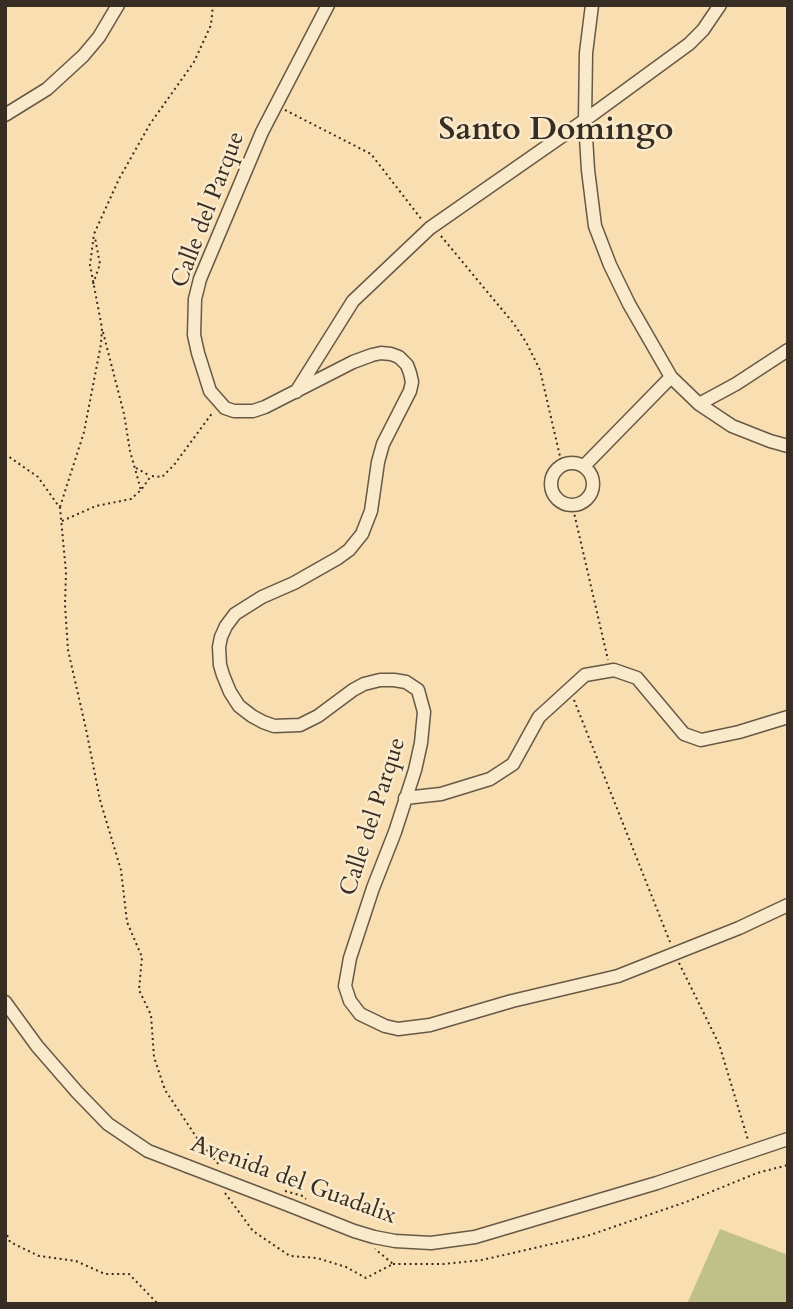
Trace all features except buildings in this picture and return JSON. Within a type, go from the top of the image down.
[{"type":"street","points":[[5,114],[47,89],[83,56],[99,37],[118,5]]},
{"type":"street","name":"Calle del Parque","points":[[328,5],[262,132],[200,279],[195,299],[194,335],[210,391],[225,408],[234,411],[253,411],[265,407],[353,362],[381,353],[403,360],[412,382],[407,398],[383,444],[371,511],[362,534],[349,550],[338,558],[235,614],[226,626],[219,647],[220,665],[230,692],[239,706],[252,716],[274,726],[300,725],[318,716],[364,684],[394,680],[406,682],[418,690],[424,712],[424,727],[415,770],[350,958],[345,986],[350,1001],[360,1014],[371,1021],[398,1029],[430,1025],[512,1001],[618,976],[739,929],[788,905]]},
{"type":"street","points":[[592,5],[586,53],[585,120],[588,170],[596,226],[610,265],[671,377],[699,404],[732,426],[770,442],[788,446]]},
{"type":"street","points":[[296,392],[353,301],[431,228],[688,44],[703,30],[720,5]]},
{"type":"street","points":[[699,404],[788,350]]},
{"type":"street","points":[[584,466],[671,377]]},
{"type":"street","points":[[575,462],[591,473],[594,483],[592,493],[585,501],[572,505],[556,498],[552,479],[556,469],[562,465],[575,462]]},
{"type":"street","points":[[405,798],[441,794],[490,779],[502,772],[513,764],[539,717],[585,675],[614,670],[637,678],[684,734],[701,740],[788,717]]},
{"type":"street","name":"Avenida del Guadalix","points":[[5,1002],[37,1046],[77,1092],[108,1124],[148,1151],[354,1231],[396,1241],[431,1242],[475,1237],[657,1183],[788,1139]]},
{"type":"path","points":[[141,490],[93,284],[90,265],[94,234],[119,179],[149,124],[194,62],[211,25],[213,5]]},
{"type":"path","points":[[276,105],[371,154],[514,324],[540,370],[562,465]]},
{"type":"path","points":[[93,284],[100,264],[94,234]]},
{"type":"path","points":[[102,328],[84,432],[60,508],[66,572],[68,650],[100,800],[121,870],[127,922],[142,957],[139,990],[151,1015],[154,1057],[165,1090],[199,1141],[221,1167]]},
{"type":"path","points":[[135,468],[151,476],[162,477],[220,403]]},
{"type":"path","points":[[5,454],[38,477],[60,508]]},
{"type":"path","points":[[61,522],[96,506],[131,499],[151,476]]},
{"type":"path","points":[[572,505],[610,671]]},
{"type":"path","points":[[570,689],[675,954],[719,1044],[751,1151]]},
{"type":"path","points":[[317,1258],[346,1266],[366,1278],[393,1264],[444,1264],[482,1260],[587,1236],[686,1202],[757,1173],[788,1165]]},
{"type":"path","points":[[5,1230],[10,1242],[39,1256],[76,1261],[105,1275],[129,1274],[158,1304]]},
{"type":"path","points":[[373,1247],[393,1264]]},
{"type":"green space","points":[[720,1229],[788,1255],[788,1304],[687,1304]]},
{"type":"district","name":"Santo Domingo","points":[[556,132]]}]
